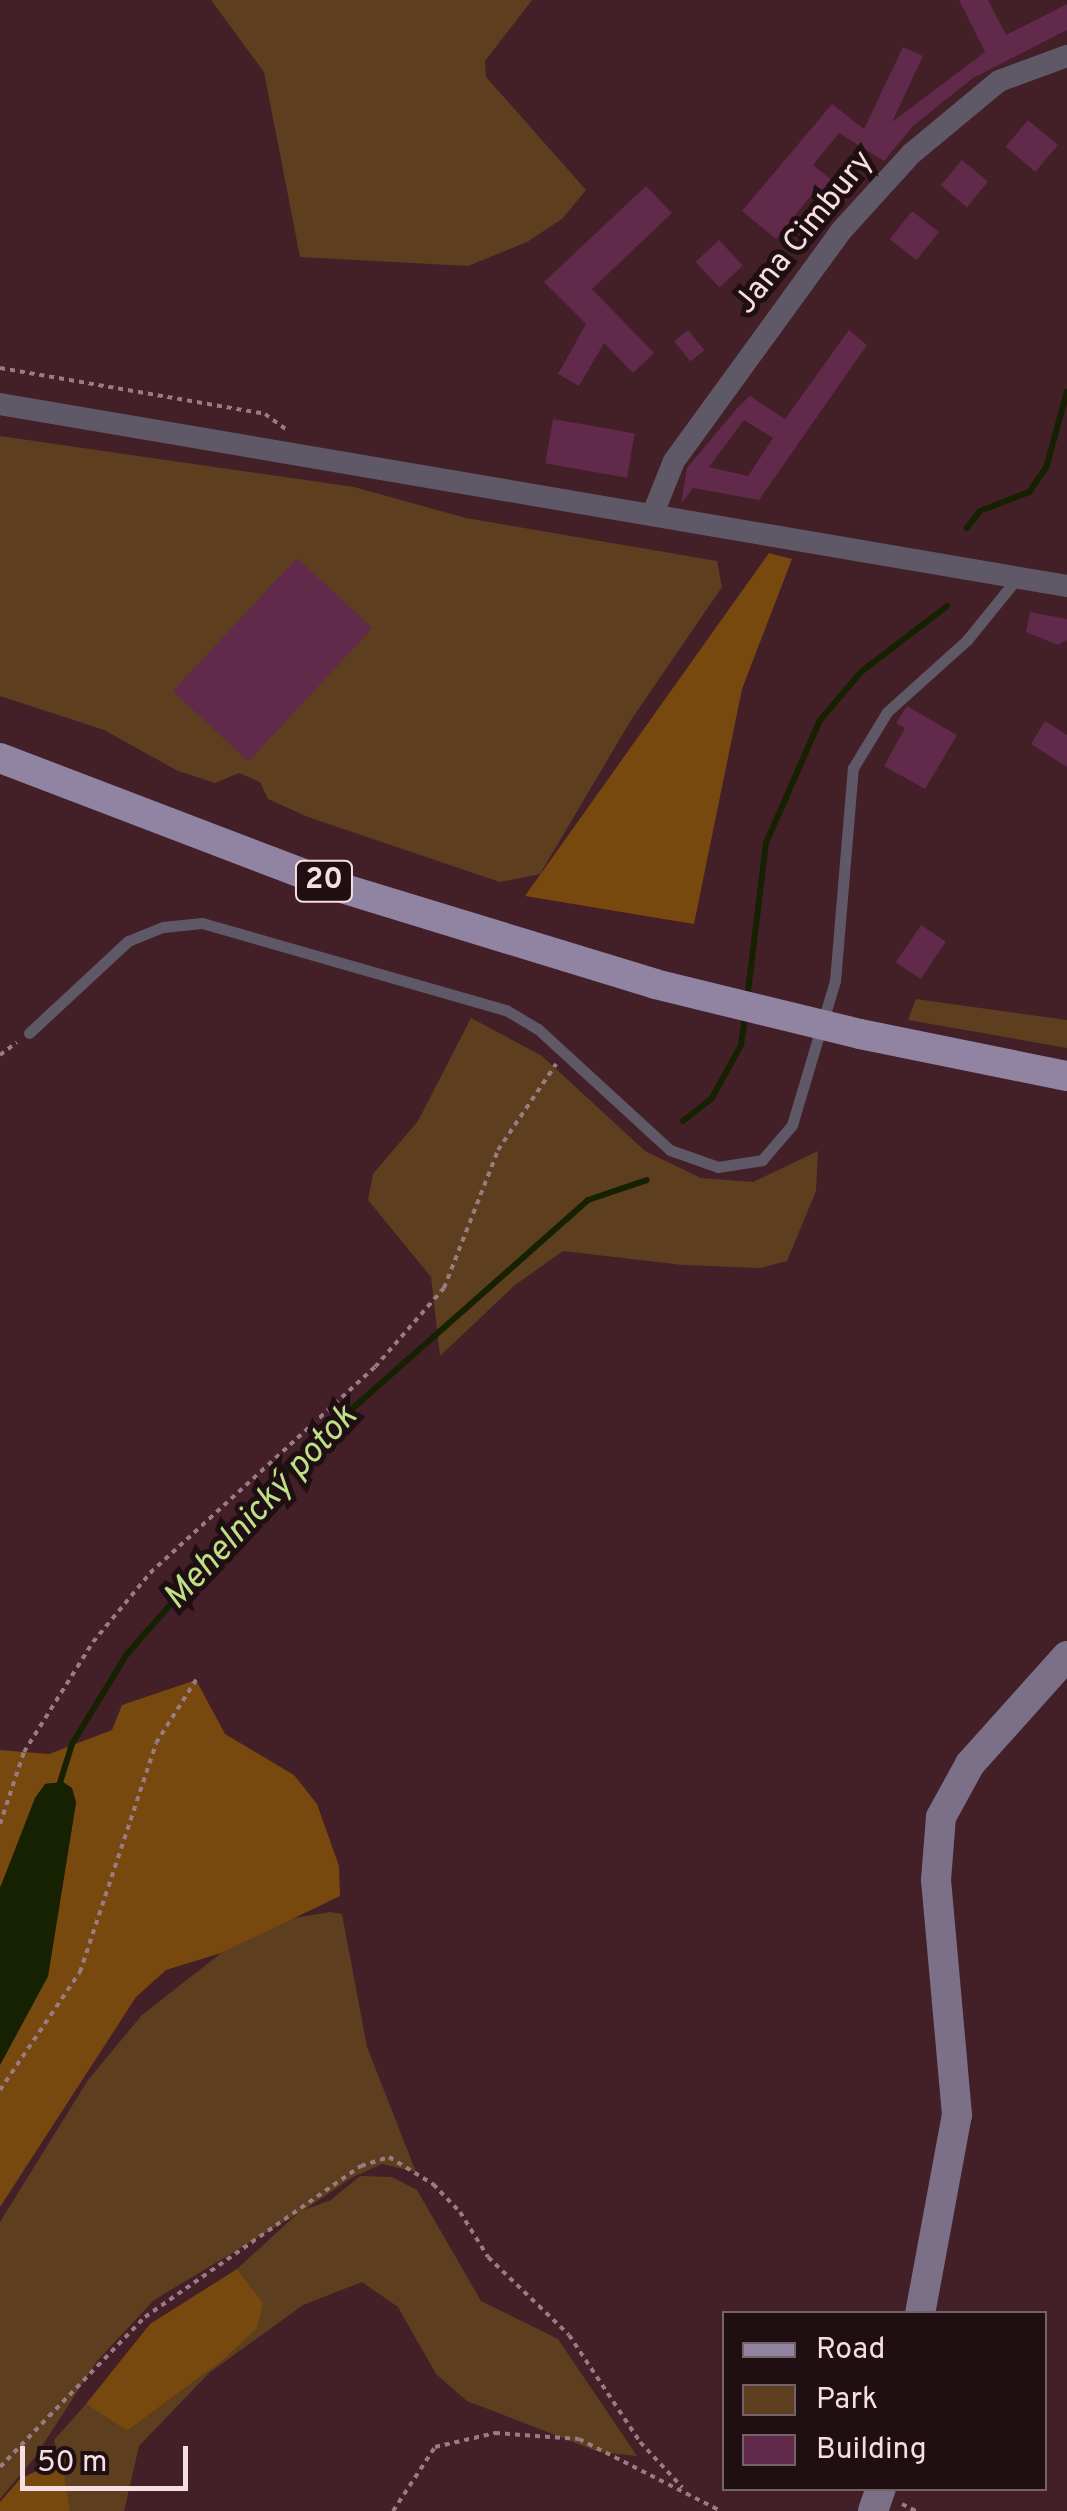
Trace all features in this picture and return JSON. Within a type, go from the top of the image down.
[{"type":"main road","name":"20","points":[[0,758],[335,886],[655,984],[860,1034],[1067,1076]]},
{"type":"street","name":"Jana Cimbury","points":[[654,511],[674,461],[852,218],[910,154],[999,81],[1067,56]]},
{"type":"street","points":[[0,404],[654,511],[1067,586]]},
{"type":"street","points":[[921,2311],[956,2115],[936,1880],[942,1817],[970,1764],[1067,1656]]},
{"type":"lane","points":[[29,1033],[128,942],[163,926],[202,924],[506,1010],[565,1052],[670,1150],[702,1164],[746,1166],[774,1152],[792,1125],[835,981],[854,768],[887,712],[967,640],[1018,577]]},
{"type":"path","points":[[0,368],[264,414],[285,424],[294,452]]},
{"type":"path","points":[[0,1824],[24,1752],[93,1642],[150,1573],[375,1367],[444,1288],[498,1150],[565,1052]]},
{"type":"path","points":[[0,2090],[80,1972],[156,1743],[196,1680]]},
{"type":"path","points":[[0,2467],[144,2317],[361,2166],[389,2157],[432,2184],[460,2212],[488,2256],[569,2335],[640,2442],[682,2486]]},
{"type":"path","points":[[393,2511],[435,2448],[495,2433],[579,2439],[682,2486],[721,2511]]},
{"type":"green space","points":[[211,0],[532,0],[485,61],[486,77],[586,190],[562,219],[527,242],[468,266],[300,257],[264,72]]},
{"type":"green space","points":[[0,436],[354,487],[466,518],[717,561],[722,587],[631,720],[540,874],[500,882],[308,817],[268,799],[260,782],[239,773],[215,783],[178,771],[104,730],[0,696]]},
{"type":"green space","points":[[916,999],[1067,1020],[1067,1048],[908,1020]]},
{"type":"green space","points":[[471,1018],[542,1056],[645,1151],[701,1178],[753,1182],[818,1151],[816,1191],[787,1261],[760,1268],[683,1265],[563,1251],[515,1285],[440,1356],[431,1277],[368,1200],[373,1174],[418,1121]]},
{"type":"green space","points":[[330,1912],[342,1914],[367,2047],[416,2172],[382,2164],[353,2177],[304,2210],[331,2200],[360,2176],[392,2177],[417,2190],[481,2301],[558,2339],[637,2456],[599,2452],[467,2401],[436,2374],[398,2307],[362,2282],[303,2305],[209,2373],[139,2446],[124,2511],[70,2511],[54,2440],[86,2404],[127,2431],[223,2360],[263,2304],[237,2269],[297,2214],[154,2300],[97,2361],[35,2457],[0,2499],[0,2222],[88,2080],[142,2015],[234,1943],[283,1920]]},
{"type":"shaded area","points":[[769,553],[792,559],[742,689],[694,924],[525,896]]},
{"type":"shaded area","points":[[196,1680],[225,1734],[294,1775],[317,1804],[339,1866],[340,1896],[221,1953],[166,1970],[136,1997],[0,2207],[0,2065],[48,1976],[76,1803],[63,1782],[45,1784],[0,1888],[0,1750],[49,1754],[112,1730],[122,1705]]},
{"type":"shaded area","points":[[63,1782],[72,1788],[76,1802],[48,1976],[0,2065],[0,1888],[35,1798],[45,1784]]},
{"type":"shaded area","points":[[237,2269],[263,2303],[257,2328],[223,2360],[127,2431],[86,2404],[150,2324]]},
{"type":"shaded area","points":[[61,2459],[70,2511],[0,2511],[0,2502],[20,2479]]},
{"type":"building","points":[[959,0],[988,0],[1006,35],[1067,4],[1067,30],[973,78],[913,126],[884,161],[839,133],[813,165],[850,195],[837,211],[814,192],[776,239],[742,211],[832,104],[864,129],[903,47],[923,56],[892,122],[985,52]]},
{"type":"building","points":[[1028,120],[1058,145],[1035,172],[1006,147]]},
{"type":"building","points":[[962,160],[988,182],[967,207],[941,185]]},
{"type":"building","points":[[646,186],[672,213],[592,289],[654,353],[633,373],[604,343],[579,386],[558,374],[586,324],[544,282]]},
{"type":"building","points":[[912,211],[939,232],[917,260],[890,239]]},
{"type":"building","points":[[719,240],[743,266],[719,287],[696,262]]},
{"type":"building","points":[[688,330],[704,350],[690,362],[674,341]]},
{"type":"building","points":[[849,330],[867,345],[759,500],[693,488],[681,504],[687,468],[750,396],[785,419]],"holes":[[[744,420],[773,438],[748,476],[709,467]]]},
{"type":"building","points":[[553,419],[635,433],[627,478],[545,463]]},
{"type":"building","points":[[297,558],[372,628],[248,761],[173,691]]},
{"type":"building","points":[[1030,612],[1067,619],[1067,640],[1058,645],[1026,632]]},
{"type":"building","points":[[907,706],[957,735],[925,789],[884,766],[905,728],[896,723]]},
{"type":"building","points":[[1045,721],[1067,735],[1067,767],[1031,744]]},
{"type":"building","points":[[921,925],[946,942],[921,979],[896,962]]},
{"type":"waterway","name":"Mehelnický potok","points":[[967,528],[980,511],[1029,492],[1046,468],[1067,392]]},
{"type":"waterway","name":"Mehelnický potok","points":[[747,1000],[766,843],[820,720],[862,671],[947,606]]},
{"type":"waterway","name":"Mehelnický potok","points":[[683,1121],[712,1098],[741,1045],[745,1017]]},
{"type":"waterway","name":"Mehelnický potok","points":[[58,1789],[72,1744],[127,1654],[309,1447],[588,1200],[647,1180]]}]
